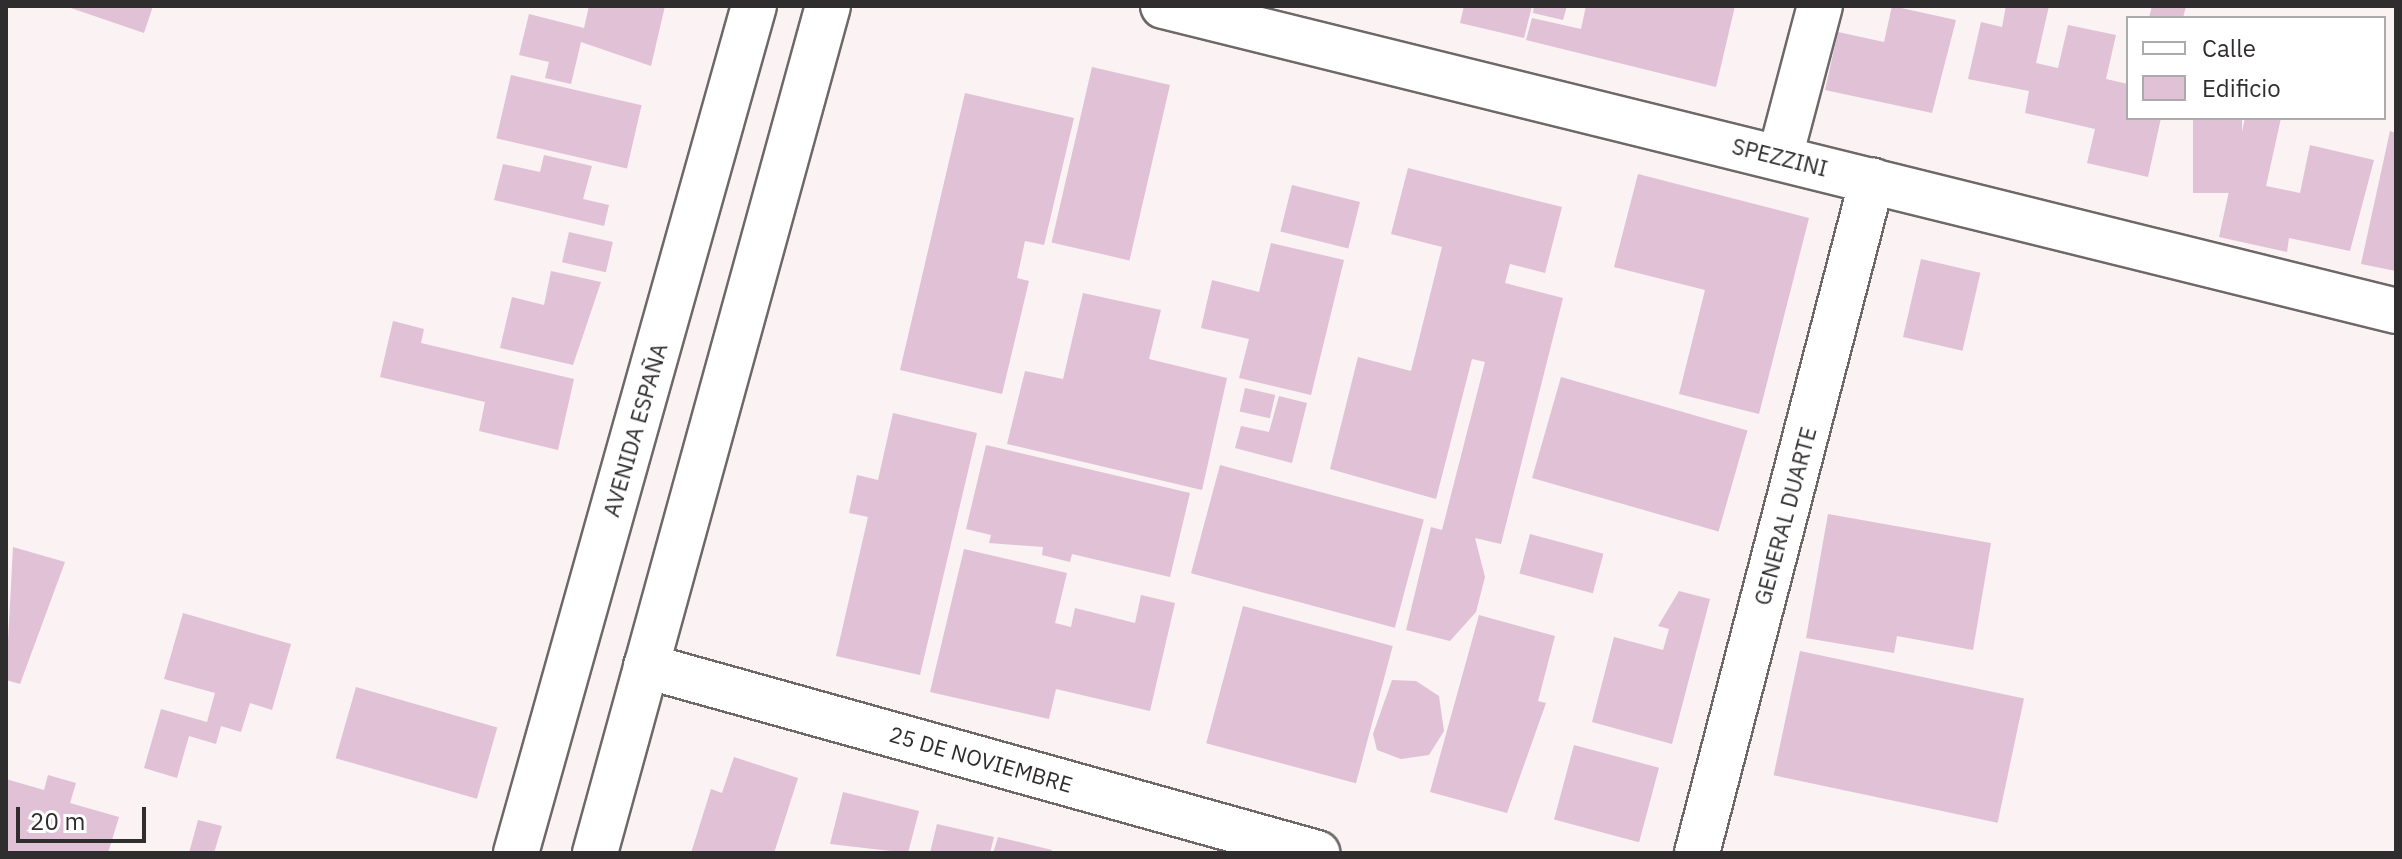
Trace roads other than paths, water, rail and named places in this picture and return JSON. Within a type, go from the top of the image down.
[{"type":"street","name":"AVENIDA ESPAÑA","points":[[516,853],[754,6]]},
{"type":"street","points":[[595,853],[828,6]]},
{"type":"street","name":"SPEZZINI","points":[[1163,6],[2396,311]]},
{"type":"street","points":[[1780,157],[1820,6]]},
{"type":"street","name":"GENERAL DUARTE","points":[[1697,853],[1872,180]]},
{"type":"street","name":"25 DE NOVIEMBRE","points":[[646,666],[1317,853]]}]
